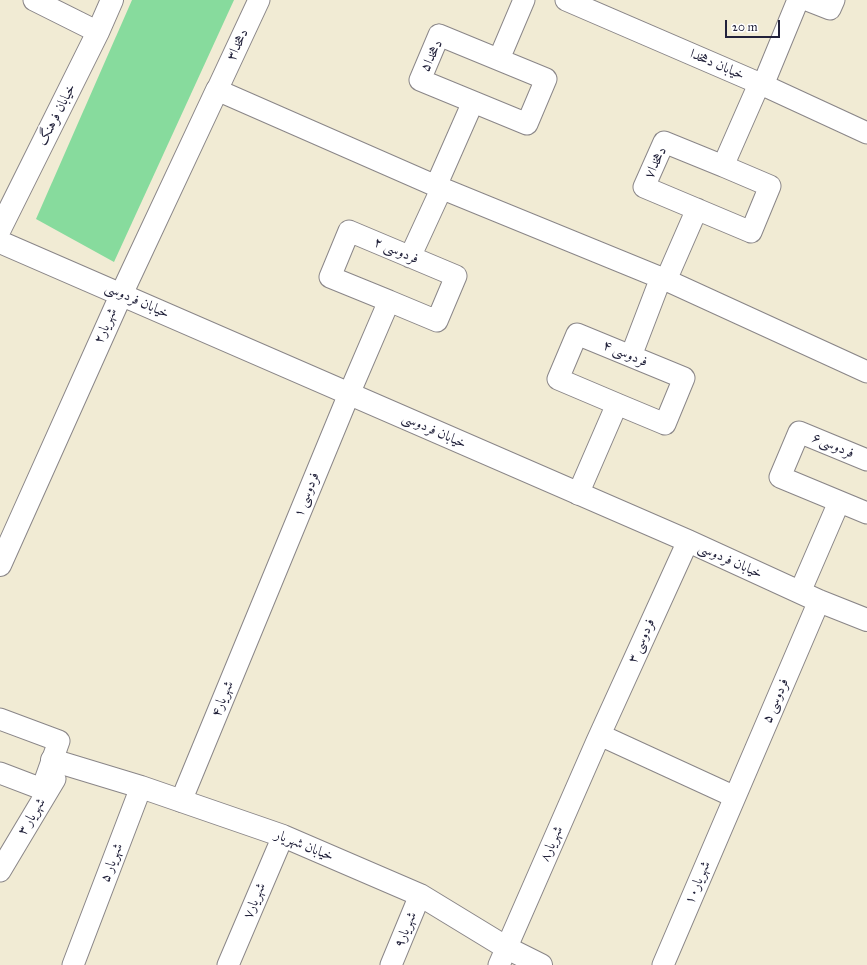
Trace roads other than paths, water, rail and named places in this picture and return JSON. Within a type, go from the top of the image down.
[{"type":"street","points":[[34,0],[98,32]]},
{"type":"street","name":"خیابان فرهنگ","points":[[0,229],[5,207],[98,32],[112,0]]},
{"type":"street","name":"دهخدا۳","points":[[217,90],[259,0]]},
{"type":"street","points":[[498,59],[524,0]]},
{"type":"street","name":"خیابان دهخدا","points":[[566,0],[761,84],[867,133]]},
{"type":"street","points":[[723,166],[798,0]]},
{"type":"street","points":[[806,0],[830,9],[834,0]]},
{"type":"street","name":"دهخدا۵","points":[[439,35],[498,59],[546,79],[527,124],[420,80],[439,35]]},
{"type":"street","points":[[217,90],[437,190],[867,372]]},
{"type":"street","name":"شهریار۲","points":[[0,565],[121,295],[217,90]]},
{"type":"street","points":[[410,257],[473,102]]},
{"type":"street","name":"دهخدا۷","points":[[664,142],[723,166],[770,186],[751,232],[644,187],[664,142]]},
{"type":"street","points":[[631,356],[662,284],[697,209]]},
{"type":"street","name":"فردوسی ۲","points":[[349,231],[456,276],[437,321],[389,301],[330,277],[349,231]]},
{"type":"street","name":"خیابان فردوسی","points":[[0,242],[867,620]]},
{"type":"street","points":[[349,394],[389,301]]},
{"type":"street","name":"فردوسی ۴","points":[[577,334],[684,378],[665,424],[617,404],[558,379],[577,334]]},
{"type":"street","name":"فردوسی ۱","points":[[265,597],[349,394]]},
{"type":"street","points":[[578,494],[617,404]]},
{"type":"street","name":"فردوسی۶","points":[[865,453],[799,432],[780,477],[867,513]]},
{"type":"street","points":[[810,596],[839,502]]},
{"type":"street","name":"فردوسی ۳","points":[[598,738],[688,541]]},
{"type":"street","name":"فردوسی ۵","points":[[734,799],[810,596]]},
{"type":"street","name":"شهریار۴","points":[[181,801],[265,597]]},
{"type":"street","points":[[0,719],[59,741],[58,762],[42,789],[0,773]]},
{"type":"street","points":[[598,738],[734,799]]},
{"type":"street","name":"شهریار۸","points":[[503,956],[598,738]]},
{"type":"street","name":"خیابان شهریار","points":[[58,762],[141,787],[283,836],[420,895],[503,956],[541,965]]},
{"type":"street","name":"شهریار ۳","points":[[0,870],[58,762]]},
{"type":"street","name":"شهریار ۵","points":[[73,965],[141,787]]},
{"type":"street","name":"شهریار۱۰","points":[[663,965],[734,799]]},
{"type":"street","name":"شهریار۷","points":[[228,965],[283,836]]},
{"type":"street","name":"شهریار۹","points":[[391,965],[420,895]]}]
